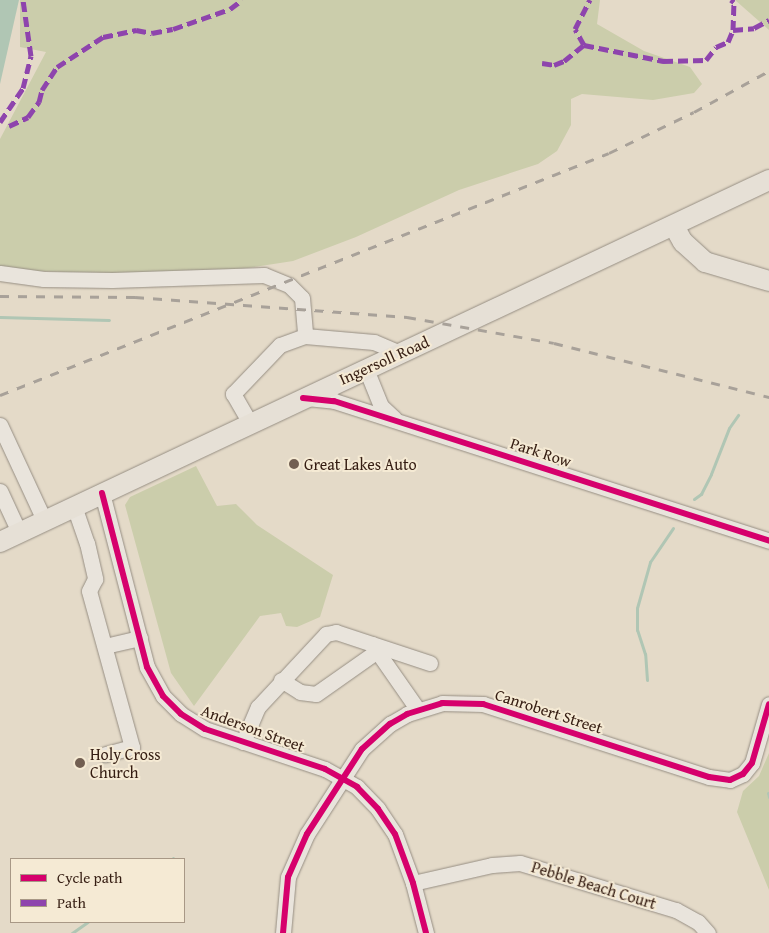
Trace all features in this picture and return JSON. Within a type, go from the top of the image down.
[{"type":"main road","name":"Ingersoll Road","points":[[0,542],[102,492],[769,180]]},
{"type":"main road","points":[[674,226],[683,242],[705,262],[769,281]]},
{"type":"street","points":[[0,273],[53,279],[270,276],[289,286],[302,298],[305,336]]},
{"type":"street","points":[[250,423],[233,394],[272,351],[305,336],[374,342],[400,353]]},
{"type":"street","name":"Park Row","points":[[366,369],[381,406],[398,422]]},
{"type":"street","name":"Park Row","points":[[303,398],[334,401],[769,541]]},
{"type":"street","points":[[0,425],[44,520]]},
{"type":"street","points":[[0,491],[19,532]]},
{"type":"street","name":"Anderson Street","points":[[102,492],[152,679],[174,708],[199,726],[343,777],[372,801],[390,825],[413,883],[426,933]]},
{"type":"street","points":[[74,506],[87,543],[95,579],[89,591],[132,747],[105,754]]},
{"type":"street","points":[[243,742],[254,714],[281,680],[326,634],[336,632],[375,648],[430,663]]},
{"type":"street","points":[[105,646],[140,638]]},
{"type":"street","points":[[281,680],[300,692],[316,694],[375,648]]},
{"type":"street","points":[[375,648],[418,710]]},
{"type":"street","name":"Canrobert Street","points":[[283,933],[284,903],[292,866],[307,834],[343,777],[376,735],[418,710],[456,702],[489,706],[708,777],[730,780],[750,767],[768,714]]},
{"type":"street","name":"Pebble Beach Court","points":[[413,883],[492,865],[526,864],[676,910],[698,922],[708,933]]},
{"type":"shaded area","points":[[0,0],[19,0],[0,84]]},
{"type":"shaded area","points":[[20,0],[600,0],[597,24],[644,51],[690,67],[702,84],[694,93],[653,100],[582,94],[571,99],[571,125],[557,151],[538,164],[459,190],[356,237],[293,261],[235,270],[160,275],[0,270],[0,139],[46,52],[20,47]]},
{"type":"shaded area","points":[[735,0],[769,0],[769,30]]},
{"type":"shaded area","points":[[196,466],[217,506],[236,504],[257,525],[333,575],[320,617],[297,627],[286,626],[281,613],[260,616],[194,706],[171,673],[125,505],[130,497]]},
{"type":"shaded area","points":[[769,753],[769,890],[737,812],[743,791],[759,776]]},
{"type":"waterway","points":[[0,317],[109,320]]},
{"type":"waterway","points":[[694,499],[701,494],[729,428],[738,415]]},
{"type":"waterway","points":[[647,680],[645,654],[637,630],[637,608],[650,562],[673,528]]},
{"type":"waterway","points":[[768,793],[769,797]]},
{"type":"waterway","points":[[72,933],[87,923]]},
{"type":"railway","points":[[0,395],[609,153],[694,112],[769,71]]},
{"type":"railway","points":[[0,296],[135,297],[407,317],[554,343],[769,397]]},
{"type":"marked path","points":[[0,122],[23,88],[31,56],[23,0]]},
{"type":"marked path","points":[[9,126],[28,117],[39,102],[42,90],[57,67],[103,37],[136,30],[152,33],[173,29],[230,9],[242,0]]},
{"type":"marked path","points":[[584,45],[575,29],[590,0]]},
{"type":"marked path","points":[[542,63],[554,65],[564,61],[584,45],[663,61],[706,60],[716,47],[728,42],[733,30],[734,2],[731,0]]},
{"type":"marked path","points":[[733,30],[754,28],[769,20]]},
{"type":"cycle path","points":[[303,398],[334,401],[769,541]]},
{"type":"cycle path","points":[[102,493],[147,667],[163,696],[181,714],[205,729],[325,769],[357,787],[378,809],[395,834],[413,883],[426,933]]},
{"type":"cycle path","points":[[283,933],[288,877],[307,834],[362,749],[390,724],[407,714],[442,703],[483,704],[709,777],[730,780],[743,774],[752,763],[769,704]]},
{"type":"place","name":"Great Lakes Auto","points":[[294,464]]},
{"type":"place","name":"Holy Cross Church","points":[[80,763]]}]
